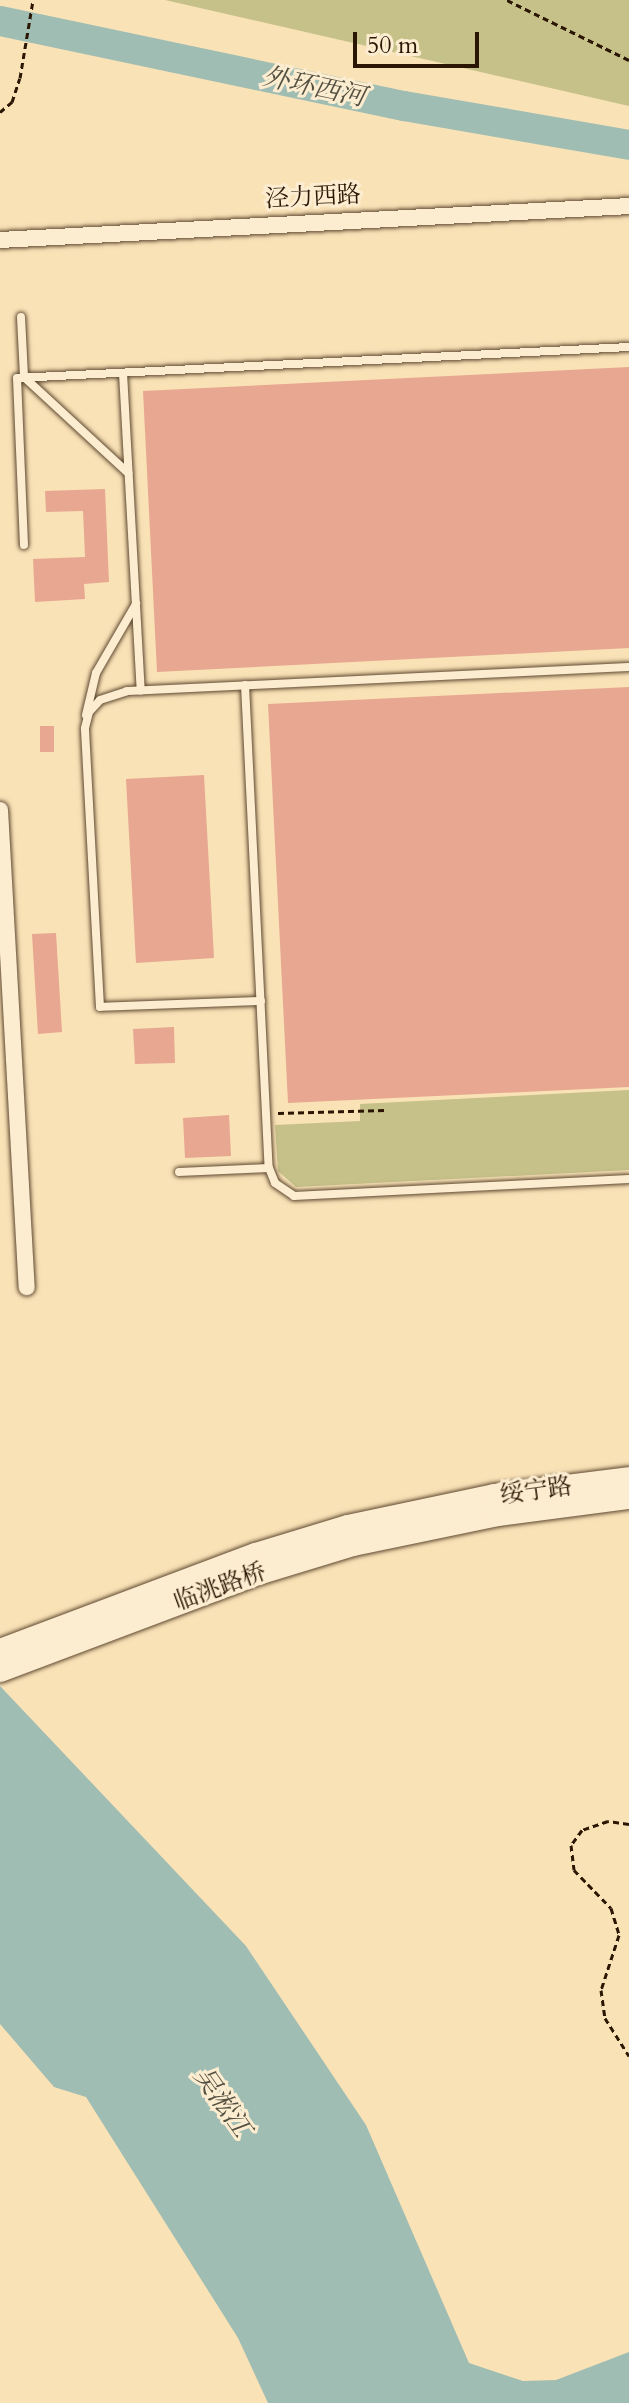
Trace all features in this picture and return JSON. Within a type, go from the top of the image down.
[{"type":"main road","name":"绥宁路","points":[[445,1514],[629,1479]]},
{"type":"main road","name":"绥宁路","points":[[445,1514],[629,1497]]},
{"type":"main road","name":"临洮路桥","points":[[0,1651],[256,1555],[445,1514]]},
{"type":"main road","name":"临洮路桥","points":[[0,1670],[261,1572],[445,1514]]},
{"type":"street","name":"泾力西路","points":[[0,240],[629,206]]},
{"type":"street","points":[[0,810],[27,1287]]},
{"type":"lane","points":[[21,317],[24,377],[129,473]]},
{"type":"lane","points":[[24,545],[17,378],[629,347]]},
{"type":"lane","points":[[123,373],[141,690]]},
{"type":"lane","points":[[136,604],[96,673],[85,728],[100,1007],[261,1001]]},
{"type":"lane","points":[[85,728],[89,712],[112,692],[629,667]]},
{"type":"lane","points":[[245,685],[269,1168],[282,1191],[294,1196],[629,1179]]},
{"type":"lane","points":[[179,1172],[269,1168]]},
{"type":"path","points":[[0,112],[12,102],[20,78],[33,0]]},
{"type":"path","points":[[507,0],[629,60]]},
{"type":"path","points":[[266,1114],[385,1110]]},
{"type":"path","points":[[629,1824],[608,1821],[582,1830],[571,1845],[574,1870],[611,1908],[619,1935],[601,1990],[605,2018],[629,2056]]},
{"type":"shaded area","points":[[165,0],[629,0],[629,106]]},
{"type":"shaded area","points":[[629,1090],[629,1170],[296,1187],[278,1171],[275,1125],[360,1121],[360,1104]]},
{"type":"water","name":"吴淞江","points":[[0,1686],[246,1946],[366,2125],[469,2363],[523,2381],[556,2380],[629,2352],[629,2403],[268,2403],[238,2338],[86,2097],[54,2087],[0,2024]]},
{"type":"building","points":[[629,367],[629,648],[157,672],[143,391]]},
{"type":"building","points":[[105,489],[109,582],[84,584],[85,599],[35,602],[33,559],[85,557],[83,511],[46,512],[45,491]]},
{"type":"building","points":[[629,687],[629,1087],[288,1103],[268,704]]},
{"type":"building","points":[[40,726],[54,726],[54,752],[40,752]]},
{"type":"building","points":[[204,775],[214,958],[136,963],[126,779]]},
{"type":"building","points":[[56,933],[62,1032],[38,1034],[32,934]]},
{"type":"building","points":[[174,1027],[175,1063],[135,1064],[133,1029]]},
{"type":"building","points":[[229,1115],[231,1156],[185,1158],[183,1118]]},
{"type":"waterway","name":"外环西河","points":[[0,21],[404,106],[629,145]]}]
